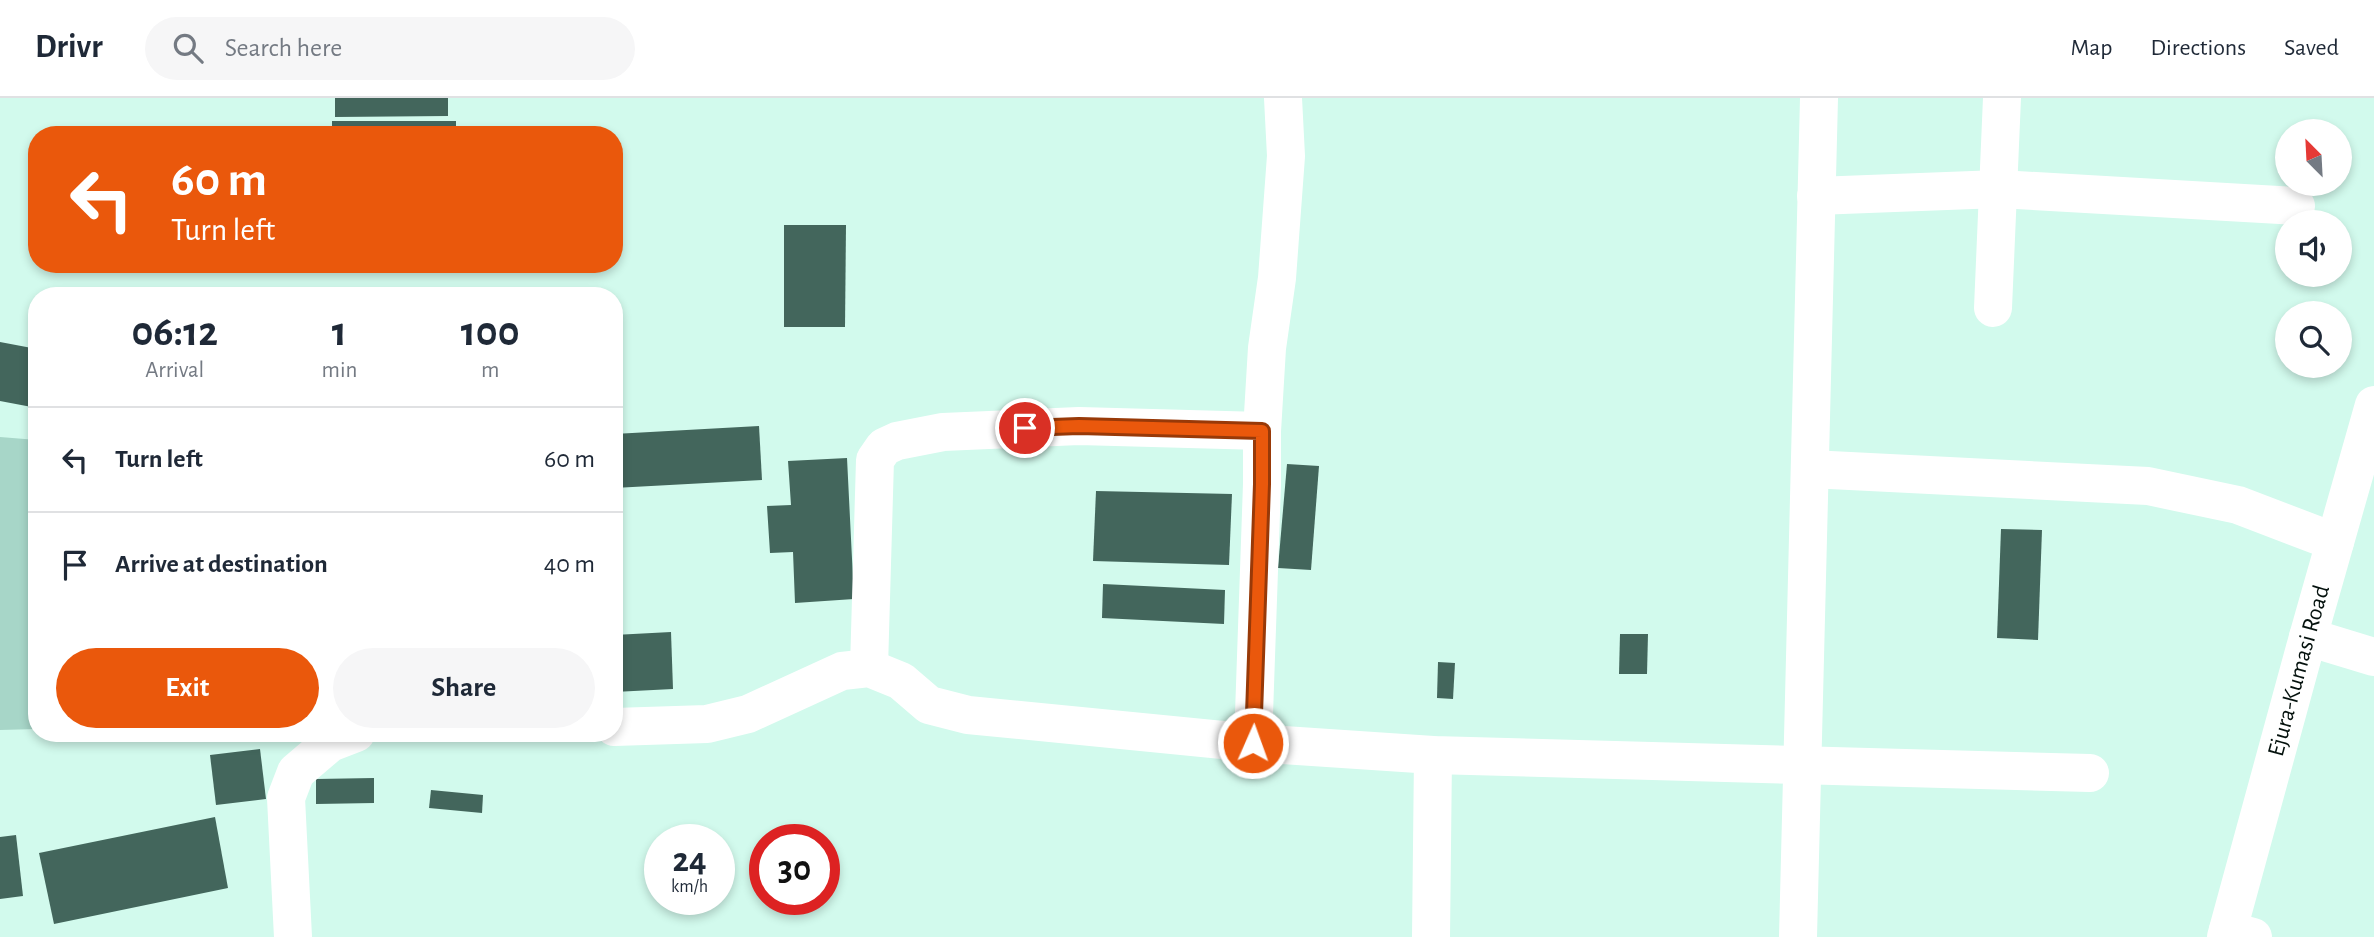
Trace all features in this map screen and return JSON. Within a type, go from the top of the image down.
[{"type":"street","points":[[1253,743],[1262,431],[1267,348],[1277,278],[1286,156],[1283,98]]},
{"type":"street","points":[[1798,937],[1819,98]]},
{"type":"street","points":[[1993,308],[2001,98]]},
{"type":"street","points":[[1816,196],[1999,189],[2296,206]]},
{"type":"street","name":"Ejura-Kumasi Road","points":[[2236,934],[2308,637],[2374,405]]},
{"type":"street","points":[[869,668],[875,460],[884,447],[897,441],[943,432],[1079,426],[1262,431]]},
{"type":"street","points":[[1810,468],[2148,486],[2238,505],[2335,542]]},
{"type":"street","points":[[2308,637],[2374,657]]},
{"type":"street","points":[[623,727],[707,724],[748,714],[842,671],[869,668],[901,681],[929,705],[968,715],[1253,743],[1433,755],[2090,773]]},
{"type":"street","points":[[293,937],[286,798],[296,772],[333,742]]},
{"type":"street","points":[[1431,937],[1433,755]]},
{"type":"green space","points":[[0,437],[28,439],[28,729],[0,730]]},
{"type":"building","points":[[335,98],[448,98],[448,116],[335,117]]},
{"type":"building","points":[[332,121],[456,121],[456,126],[332,126]]},
{"type":"building","points":[[784,225],[846,225],[845,327],[784,327]]},
{"type":"building","points":[[0,342],[28,347],[28,406],[0,401]]},
{"type":"building","points":[[759,426],[762,480],[623,488],[623,434]]},
{"type":"building","points":[[847,458],[854,599],[795,603],[793,552],[770,553],[767,506],[791,505],[788,461]]},
{"type":"building","points":[[1287,464],[1319,466],[1311,570],[1278,568]]},
{"type":"building","points":[[1096,491],[1232,494],[1229,565],[1093,561]]},
{"type":"building","points":[[2001,529],[2042,530],[2038,640],[1997,638]]},
{"type":"building","points":[[1103,584],[1225,590],[1224,624],[1102,618]]},
{"type":"building","points":[[671,632],[673,689],[623,692],[623,635]]},
{"type":"building","points":[[1620,634],[1648,634],[1647,674],[1619,674]]},
{"type":"building","points":[[1438,662],[1455,663],[1453,699],[1437,698]]},
{"type":"building","points":[[260,749],[266,799],[216,805],[210,755]]},
{"type":"building","points":[[374,778],[374,803],[316,804],[316,779]]},
{"type":"building","points":[[431,790],[483,795],[482,813],[429,808]]},
{"type":"building","points":[[215,817],[228,888],[54,924],[39,853]]},
{"type":"building","points":[[16,835],[23,896],[0,899],[0,837]]},
{"type":"route","points":[[1025,428],[1079,426],[1262,431],[1253,743]]}]
